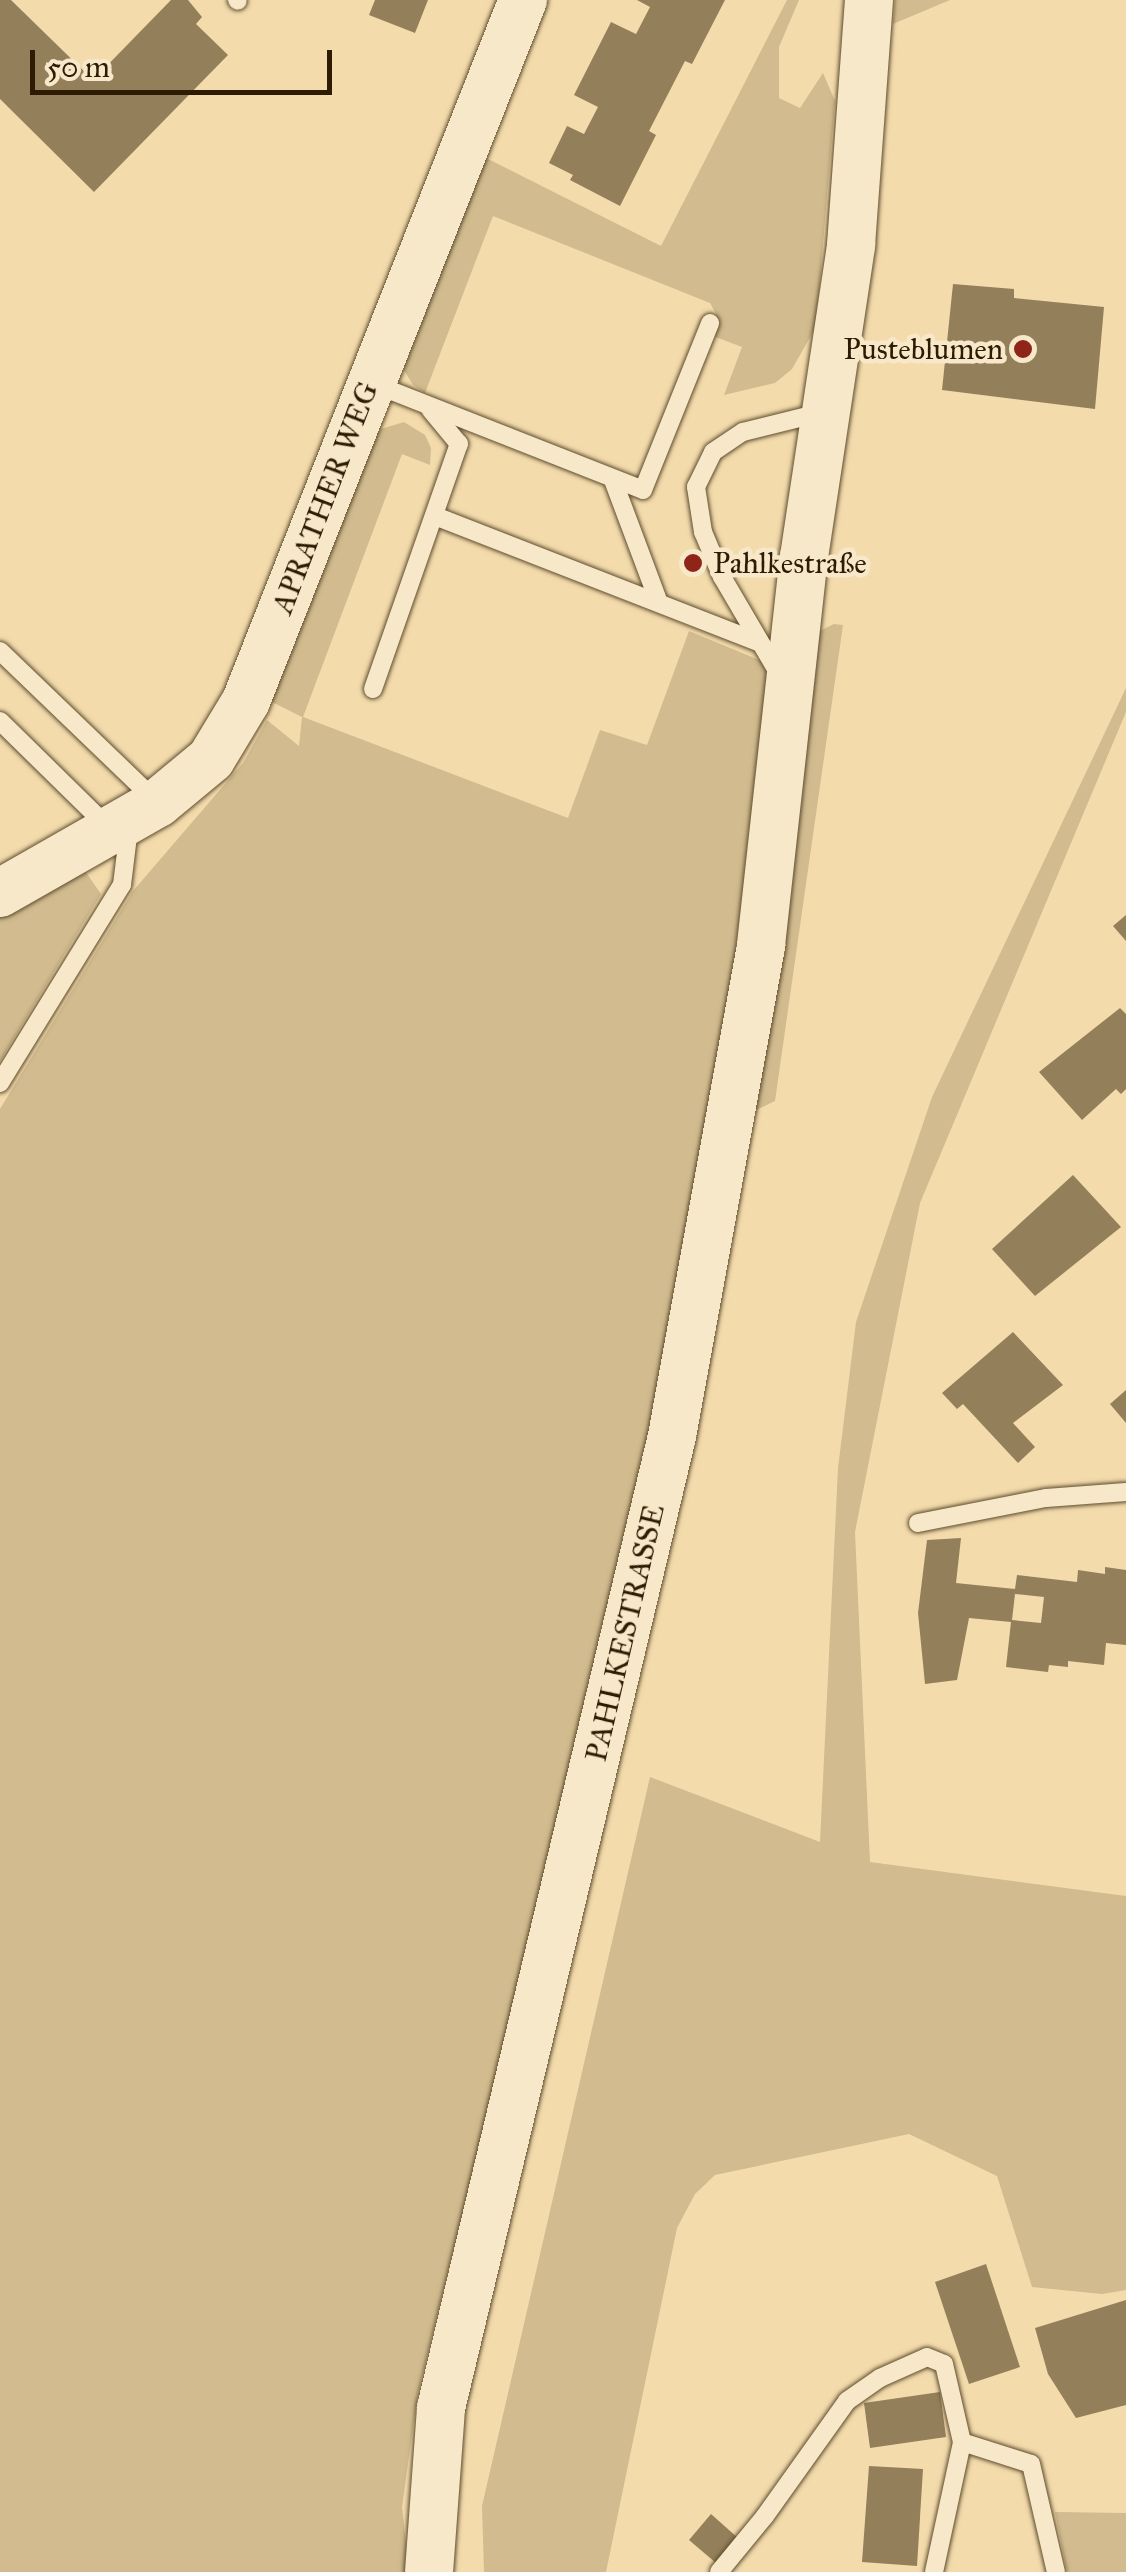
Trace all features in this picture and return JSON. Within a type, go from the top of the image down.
[{"type":"street","name":"APRATHER WEG","points":[[0,894],[133,818],[210,758],[246,701],[523,0]]},
{"type":"street","name":"PAHLKESTRASSE","points":[[429,2572],[440,2408],[672,1436],[762,945],[788,687],[824,412],[851,244],[869,0]]},
{"type":"lane","points":[[371,383],[643,490],[710,323]]},
{"type":"lane","points":[[373,689],[459,444],[430,408]]},
{"type":"lane","points":[[788,687],[716,562],[703,532],[696,486],[714,452],[743,432],[824,412]]},
{"type":"lane","points":[[613,480],[659,603]]},
{"type":"lane","points":[[435,516],[760,643]]},
{"type":"lane","points":[[0,652],[133,818],[122,884],[0,1082]]},
{"type":"lane","points":[[0,721],[133,818]]},
{"type":"lane","points":[[918,1523],[1046,1498],[1126,1492]]},
{"type":"lane","points":[[719,2572],[766,2516],[847,2401],[880,2378],[927,2356],[944,2364],[962,2442],[934,2572]]},
{"type":"lane","points":[[962,2442],[1031,2464],[1056,2572]]},
{"type":"shaded area","points":[[787,0],[799,0],[779,47],[779,98],[800,108],[823,73],[835,101],[816,327],[792,369],[775,383],[724,395],[742,347],[713,336],[716,314],[710,303],[493,216],[425,393],[413,385],[404,370],[405,358],[482,156],[661,246]]},
{"type":"shaded area","points":[[895,0],[950,0],[893,24]]},
{"type":"shaded area","points":[[404,422],[425,435],[431,448],[430,465],[402,454],[303,717],[568,818],[600,730],[647,745],[689,631],[759,660],[834,624],[843,625],[775,1101],[704,1135],[664,1403],[418,2392],[402,2507],[409,2572],[0,2572],[0,1109],[133,891],[243,763],[267,720],[299,746],[302,717],[270,701],[371,441],[381,429]]},
{"type":"shaded area","points":[[1126,688],[1126,712],[920,1203],[855,1532],[870,1862],[1126,1896],[1126,2290],[1102,2294],[1032,2287],[997,2176],[909,2134],[715,2175],[695,2194],[677,2228],[606,2572],[484,2572],[482,2506],[650,1777],[820,1842],[838,1468],[856,1322],[932,1097]]},
{"type":"shaded area","points":[[85,871],[101,894],[0,1061],[0,912]]},
{"type":"shaded area","points":[[1055,2512],[1126,2513],[1126,2572],[1067,2572]]},
{"type":"building","points":[[0,0],[11,0],[93,80],[171,0],[188,0],[202,17],[196,24],[228,55],[94,192],[0,99]]},
{"type":"building","points":[[375,0],[428,0],[415,33],[369,15]]},
{"type":"building","points":[[637,0],[725,0],[692,64],[685,61],[649,131],[656,135],[620,206],[570,180],[573,175],[549,163],[567,126],[584,134],[598,107],[574,95],[611,22],[636,34],[650,7]]},
{"type":"building","name":"Pusteblumen","points":[[953,284],[1014,289],[1014,298],[1104,307],[1095,409],[942,390]]},
{"type":"building","points":[[1126,915],[1126,941],[1113,926]]},
{"type":"building","points":[[1120,1008],[1126,1014],[1126,1089],[1121,1094],[1116,1089],[1082,1120],[1039,1072]]},
{"type":"building","points":[[1073,1175],[1121,1227],[1035,1296],[992,1249]]},
{"type":"building","points":[[1013,1332],[1063,1385],[1013,1423],[1035,1447],[1018,1463],[963,1404],[957,1409],[942,1393]]},
{"type":"building","points":[[1126,1390],[1126,1423],[1110,1404]]},
{"type":"building","points":[[961,1538],[956,1583],[1015,1589],[1017,1575],[1077,1582],[1078,1570],[1105,1574],[1105,1567],[1126,1570],[1126,1645],[1106,1643],[1104,1665],[1068,1661],[1068,1667],[1049,1665],[1048,1672],[1006,1667],[1011,1622],[969,1618],[957,1680],[925,1684],[918,1613],[927,1540]],"holes":[[[1015,1594],[1044,1597],[1041,1623],[1012,1620]]]},
{"type":"building","points":[[986,2264],[1020,2367],[969,2384],[935,2282]]},
{"type":"building","points":[[1126,2300],[1126,2405],[1076,2418],[1048,2374],[1035,2328]]},
{"type":"building","points":[[940,2392],[946,2437],[870,2448],[864,2403]]},
{"type":"building","points":[[869,2466],[923,2469],[917,2566],[862,2562]]},
{"type":"building","points":[[711,2514],[738,2538],[716,2563],[689,2540]]},
{"type":"place","name":"Pusteblumen","points":[[1023,349]]},
{"type":"place","name":"Pahlkestraße","points":[[693,563]]}]
